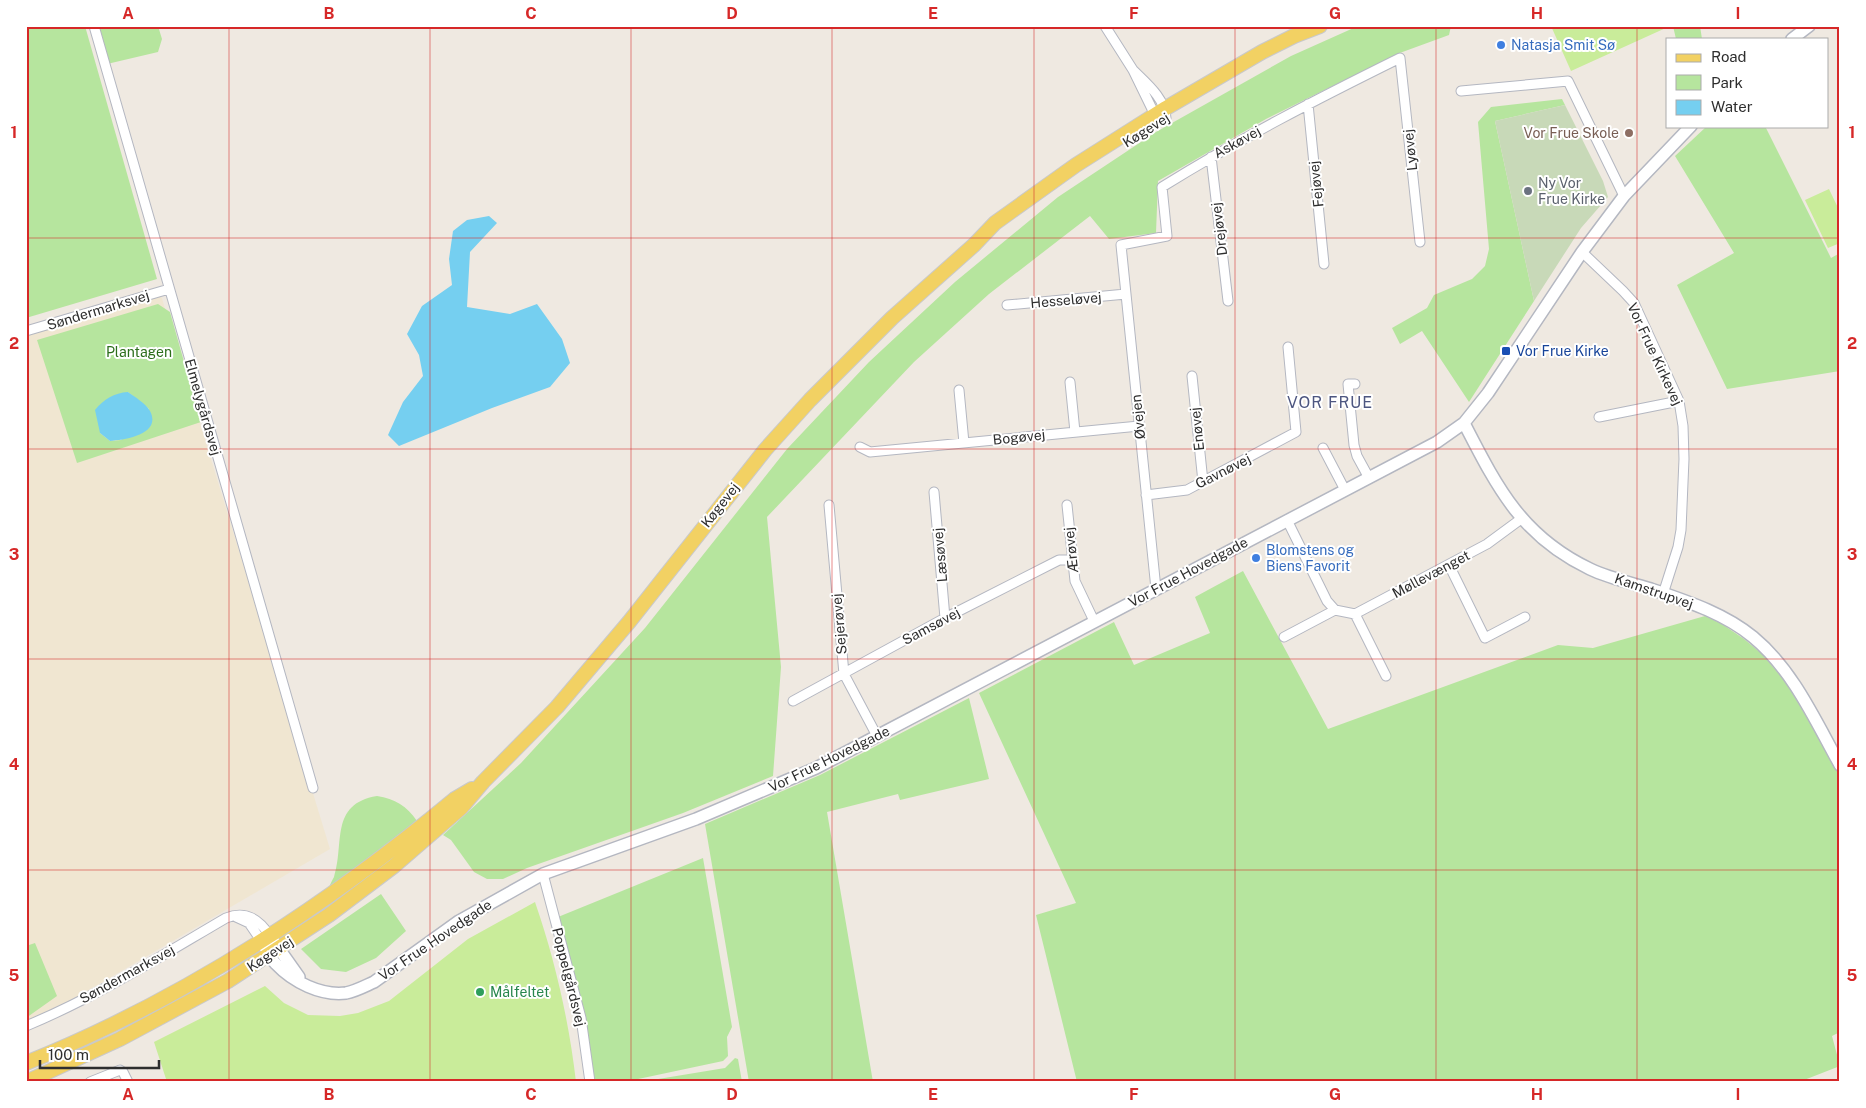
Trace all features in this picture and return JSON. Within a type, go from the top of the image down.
[{"type":"main road","name":"Køgevej","points":[[26,1082],[120,1039],[228,981],[329,915],[394,866],[461,808],[483,782],[550,714],[592,667],[749,469],[810,400],[921,291],[974,245],[1001,229],[1162,113],[1262,52],[1294,36],[1320,26]]},
{"type":"main road","name":"Køgevej","points":[[1162,113],[1298,44],[1325,26]]},
{"type":"main road","name":"Køgevej","points":[[26,1063],[65,1048],[165,999],[266,939],[357,875],[455,799],[483,782]]},
{"type":"street","name":"Elmelygårdsvej","points":[[94,26],[313,788]]},
{"type":"street","points":[[1793,38],[1809,26]]},
{"type":"street","points":[[1106,28],[1133,70],[1154,91],[1162,113]]},
{"type":"street","name":"Askøvej","points":[[1120,245],[1167,236],[1162,186],[1308,104],[1400,58]]},
{"type":"street","name":"Lyøvej","points":[[1400,58],[1420,242]]},
{"type":"street","points":[[1461,91],[1568,81],[1624,196]]},
{"type":"street","name":"Fejøvej","points":[[1308,104],[1324,264]]},
{"type":"street","name":"Vor Frue Hovedgade","points":[[266,939],[274,952],[305,984],[333,993],[344,993],[361,988],[374,982],[459,921],[543,874],[696,819],[816,768],[1437,442],[1464,423],[1488,393],[1582,252],[1624,196],[1689,128]]},
{"type":"street","name":"Drejøvej","points":[[1211,157],[1228,301]]},
{"type":"street","name":"Øvejen","points":[[1120,245],[1156,588]]},
{"type":"street","name":"Vor Frue Kirkevej","points":[[1582,252],[1624,291],[1634,303],[1679,402],[1683,426],[1684,459],[1681,530],[1678,547],[1663,594]]},
{"type":"street","name":"Søndermarksvej","points":[[26,331],[169,289]]},
{"type":"street","name":"Hesseløvej","points":[[1007,305],[1126,294]]},
{"type":"street","name":"Gavnøvej","points":[[1146,495],[1187,490],[1296,432],[1288,347]]},
{"type":"street","name":"Enøvej","points":[[1192,376],[1203,482]]},
{"type":"street","points":[[1070,382],[1075,432]]},
{"type":"street","points":[[1355,384],[1348,384],[1354,445],[1357,456],[1369,478]]},
{"type":"street","points":[[959,390],[964,443]]},
{"type":"street","points":[[1599,417],[1679,402]]},
{"type":"street","name":"Kamstrupvej","points":[[1464,423],[1498,486],[1521,519],[1560,553],[1591,570],[1720,615],[1759,643],[1793,682],[1840,765]]},
{"type":"street","name":"Bogøvej","points":[[860,447],[870,452],[1139,426]]},
{"type":"street","points":[[1323,448],[1345,490]]},
{"type":"street","name":"Læsøvej","points":[[934,492],[945,618]]},
{"type":"street","name":"Sejerøvej","points":[[828,505],[844,674],[877,736]]},
{"type":"street","name":"Ærøvej","points":[[1067,505],[1075,582],[1094,621]]},
{"type":"street","name":"Møllevænget","points":[[1355,614],[1487,544],[1521,519]]},
{"type":"street","points":[[1287,520],[1327,601],[1335,610],[1355,614],[1386,676]]},
{"type":"street","name":"Samsøvej","points":[[793,701],[945,618],[1059,560],[1072,560]]},
{"type":"street","points":[[1449,565],[1485,638],[1525,618]]},
{"type":"street","points":[[1284,637],[1335,610]]},
{"type":"street","name":"Poppelgårdsvej","points":[[543,874],[581,1018],[590,1082]]},
{"type":"street","name":"Søndermarksvej","points":[[26,1026],[90,997],[150,964],[226,918],[235,916],[248,923],[266,939]]},
{"type":"street","points":[[90,1082],[120,1070],[128,1082]]},
{"type":"shaded area","points":[[160,292],[330,849],[26,1027],[26,336]]},
{"type":"green space","points":[[26,26],[85,26],[157,279],[26,318]]},
{"type":"green space","points":[[97,26],[158,26],[162,39],[158,52],[107,64]]},
{"type":"green space","points":[[1358,26],[1451,26],[1449,35],[1397,54],[1266,119],[1158,181],[1156,233],[1109,239],[1090,216],[989,294],[914,362],[767,517],[781,667],[773,776],[683,813],[527,868],[503,879],[487,879],[474,872],[451,840],[443,835],[521,763],[645,628],[787,449],[869,362],[955,282],[1058,197],[1156,132],[1291,56]]},
{"type":"green space","points":[[1551,26],[1668,26],[1668,27],[1571,71]]},
{"type":"green space","points":[[1673,26],[1700,26],[1702,38],[1676,38]]},
{"type":"green space","points":[[1562,99],[1565,105],[1495,121],[1534,301],[1469,402],[1422,331],[1400,344],[1392,328],[1427,308],[1434,295],[1472,279],[1485,266],[1489,249],[1478,122],[1491,107]]},
{"type":"green space","points":[[1565,105],[1603,181],[1608,197],[1581,228],[1534,301],[1495,121]]},
{"type":"green space","points":[[1705,128],[1766,128],[1831,258],[1840,253],[1840,371],[1727,389],[1677,285],[1734,253],[1675,156]]},
{"type":"green space","points":[[1829,189],[1840,212],[1840,243],[1828,248],[1805,200]]},
{"type":"green space","name":"Plantagen","points":[[158,304],[170,312],[201,422],[77,463],[37,340]],"holes":[[[128,392],[149,409],[121,440],[110,441],[100,433]]]},
{"type":"green space","points":[[1243,571],[1328,729],[1558,645],[1593,648],[1705,616],[1722,624],[1761,653],[1786,682],[1840,774],[1840,1032],[1832,1036],[1840,1066],[1799,1082],[1077,1082],[1036,915],[1076,903],[979,693],[1114,622],[1134,665],[1210,633],[1195,597]]},
{"type":"green space","points":[[969,698],[989,779],[900,800],[898,794],[827,812],[873,1082],[749,1082],[705,824],[820,775]]},
{"type":"green space","points":[[377,796],[400,804],[417,821],[329,888],[337,864],[345,816],[352,807],[362,800]]},
{"type":"green space","points":[[703,858],[732,1027],[727,1037],[728,1056],[723,1061],[624,1082],[595,1082],[585,1017],[558,917]]},
{"type":"green space","points":[[381,894],[406,931],[376,958],[346,972],[321,969],[301,949]]},
{"type":"green space","name":"Målfeltet","points":[[535,902],[549,946],[560,991],[576,1082],[167,1082],[154,1042],[265,986],[284,1003],[308,1015],[340,1016],[358,1013],[389,1001],[468,939]]},
{"type":"green space","points":[[35,943],[57,996],[26,1018],[26,946]]},
{"type":"green space","points":[[735,1058],[738,1059],[742,1082],[640,1082],[725,1068]]},
{"type":"water","points":[[489,216],[497,223],[470,252],[467,307],[510,314],[537,304],[562,339],[570,363],[550,387],[492,408],[399,446],[388,435],[403,402],[423,376],[419,355],[407,334],[422,306],[452,285],[449,259],[453,231],[467,220]]},
{"type":"water","points":[[128,392],[150,411],[151,425],[147,430],[133,437],[110,441],[100,433],[95,410],[110,397]]},
{"type":"place","name":"Natasja Smit Sø","points":[[1501,45]]},
{"type":"place","name":"Vor Frue Skole","points":[[1629,133]]},
{"type":"place","name":"Ny Vor Frue Kirke","points":[[1528,191]]},
{"type":"place","name":"Vor Frue Kirke","points":[[1506,351]]},
{"type":"place","name":"Blomstens og Biens Favorit","points":[[1256,558]]},
{"type":"place","name":"Målfeltet","points":[[480,992]]},
{"type":"district","name":"VOR FRUE","points":[[1330,402]]}]
